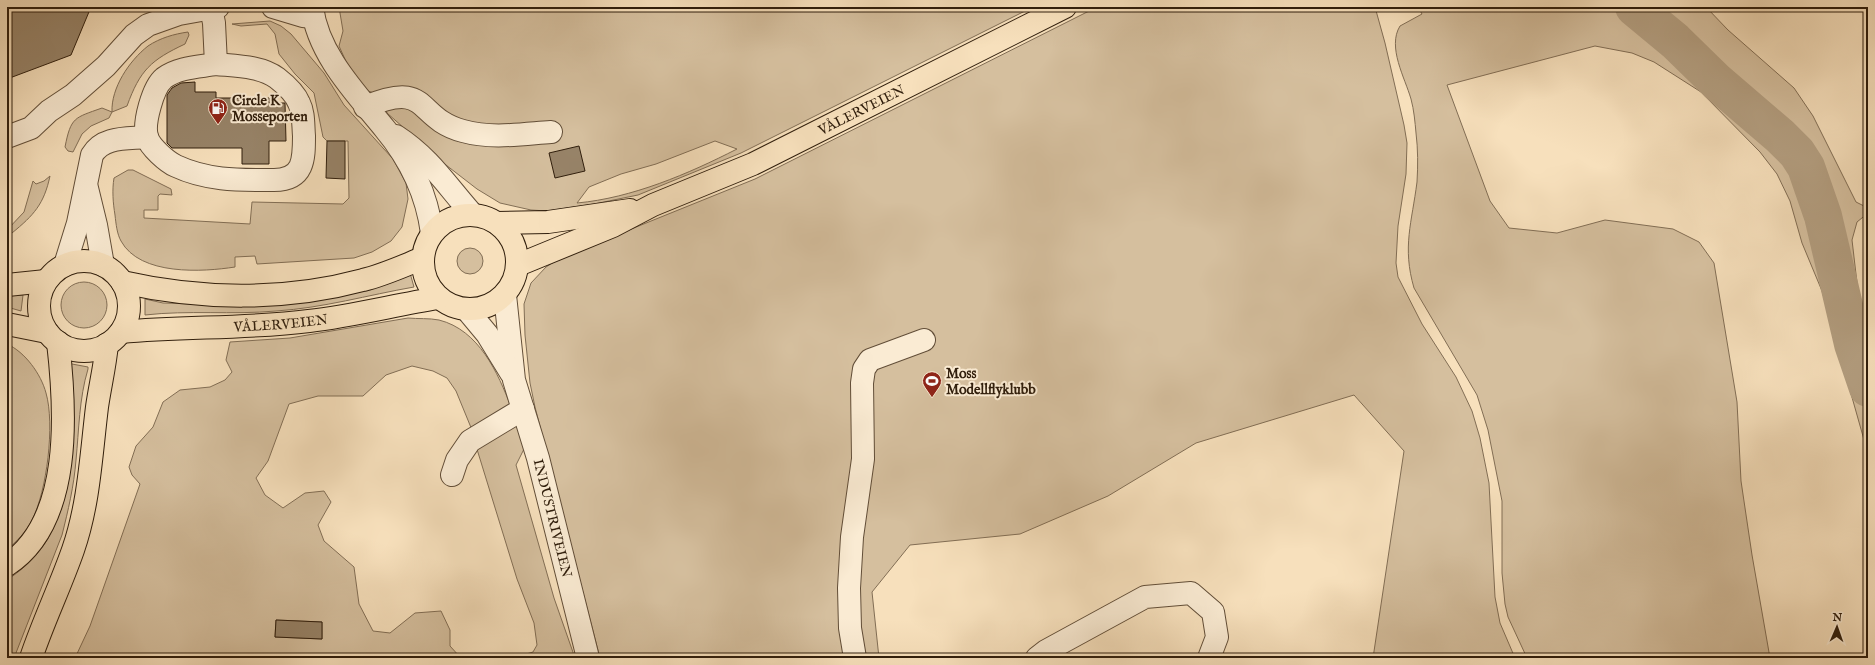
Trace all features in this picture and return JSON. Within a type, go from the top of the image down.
[{"type":"main road","name":"VÅLERVEIEN","points":[[518,265],[613,226],[653,205],[753,164],[1065,7]]},
{"type":"main road","name":"VÅLERVEIEN","points":[[497,223],[548,222],[608,214],[653,205]]},
{"type":"main road","points":[[473,215],[485,217],[497,223],[506,231],[513,241],[517,252],[518,265],[514,281],[504,295],[487,307],[467,310],[456,308],[438,298],[426,279],[423,258],[426,245],[432,233],[440,225],[450,219],[473,215]]},
{"type":"main road","name":"VÅLERVEIEN","points":[[122,282],[191,295],[231,296],[270,294],[341,286],[365,280],[423,258]]},
{"type":"main road","points":[[7,565],[16,559],[31,544],[43,526],[50,510],[56,484],[63,414],[53,337],[41,320],[39,306],[41,293],[46,281],[65,265],[78,261],[90,261],[103,265],[114,272],[122,282],[128,294],[129,307],[127,320],[114,338],[99,388],[92,461],[81,518],[73,549],[31,658]]},
{"type":"main road","points":[[7,285],[46,281]]},
{"type":"main road","name":"VÅLERVEIEN","points":[[114,338],[161,328],[233,327],[309,322],[438,298]]},
{"type":"main road","points":[[7,324],[53,337],[69,348],[81,351],[94,350],[114,338]]},
{"type":"street","points":[[273,7],[303,16],[313,12],[317,30],[334,64],[365,107],[386,129],[417,179],[430,213],[432,233]]},
{"type":"street","points":[[7,137],[31,128],[49,111],[73,95],[101,71],[134,34],[178,10],[215,8],[214,23],[216,64]]},
{"type":"street","points":[[216,64],[259,70],[277,78],[293,92],[299,102],[303,116],[304,155],[301,168],[296,174],[289,178],[271,180],[221,180],[197,174],[175,166],[161,156],[147,137],[148,111],[153,93],[164,78],[182,69],[216,64]]},
{"type":"street","points":[[365,107],[383,99],[401,96],[417,101],[451,127],[472,134],[496,135],[551,132]]},
{"type":"street","points":[[386,129],[412,146],[433,166],[473,215]]},
{"type":"street","points":[[65,265],[86,185],[91,159],[96,148],[109,141],[147,137]]},
{"type":"street","points":[[86,185],[96,225],[103,265]]},
{"type":"street","name":"INDUSTRIVEIEN","points":[[504,295],[514,380],[538,458],[588,658]]},
{"type":"street","name":"INDUSTRIVEIEN","points":[[467,310],[487,334],[514,380]]},
{"type":"street","points":[[855,658],[850,628],[849,588],[852,537],[863,459],[862,383],[864,369],[870,360],[924,340]]},
{"type":"street","points":[[452,475],[458,460],[470,441],[523,409]]},
{"type":"street","points":[[1037,658],[1046,651],[1145,597],[1191,593],[1213,612],[1217,637],[1209,658]]},
{"type":"shaded area","points":[[339,7],[1033,7],[741,153],[638,195],[594,204],[547,211],[531,210],[500,203],[477,189],[446,165],[387,113],[386,110],[392,102],[496,131],[368,91],[349,68],[339,46],[343,31]],"holes":[[[715,141],[737,149],[659,184],[618,196],[577,203],[589,187],[621,174],[656,164]]]},
{"type":"shaded area","points":[[1097,7],[1375,7],[1385,43],[1407,143],[1406,174],[1398,226],[1396,263],[1398,277],[1422,324],[1456,377],[1472,411],[1480,438],[1489,483],[1495,597],[1500,623],[1515,658],[1373,658],[1404,451],[1354,395],[1196,443],[1108,496],[1020,534],[910,545],[872,592],[879,658],[600,658],[530,383],[525,335],[524,304],[531,283],[546,267],[562,257],[755,179]]},
{"type":"shaded area","points":[[1418,7],[1706,7],[1728,30],[1794,88],[1813,116],[1856,202],[1868,208],[1868,213],[1857,222],[1852,240],[1858,291],[1868,342],[1868,454],[1822,291],[1802,243],[1790,201],[1777,174],[1760,152],[1701,92],[1654,62],[1632,53],[1595,46],[1447,85],[1490,201],[1509,228],[1557,233],[1605,220],[1673,229],[1699,242],[1714,263],[1737,402],[1741,481],[1770,658],[1527,658],[1508,617],[1505,604],[1502,573],[1502,501],[1488,430],[1477,395],[1414,288],[1410,273],[1408,247],[1417,182],[1417,145],[1412,103],[1398,62],[1395,43],[1396,34],[1400,26],[1422,14]]},
{"type":"shaded area","points":[[270,21],[281,26],[291,34],[324,73],[344,105],[393,159],[406,183],[408,199],[402,227],[391,241],[372,252],[354,258],[257,264],[255,256],[235,257],[235,267],[206,270],[173,269],[142,261],[130,252],[121,241],[116,225],[113,196],[114,178],[128,170],[133,170],[171,189],[172,195],[160,194],[158,196],[158,210],[144,210],[144,218],[250,224],[252,202],[343,204],[349,198],[348,141],[327,141],[323,137],[314,93],[295,74],[279,54],[275,34],[267,24],[241,26],[232,24]]},
{"type":"shaded area","points":[[188,32],[189,35],[185,44],[163,55],[142,75],[127,106],[112,112],[112,103],[118,85],[122,76],[134,59],[153,43],[172,35]]},
{"type":"shaded area","points":[[102,108],[112,112],[109,118],[91,126],[82,134],[73,152],[68,151],[65,147],[67,137],[75,120],[85,114]]},
{"type":"shaded area","points":[[50,176],[45,194],[37,208],[20,227],[12,233],[8,233],[7,230],[24,212],[33,181],[36,184],[44,181]]},
{"type":"shaded area","points":[[470,248],[479,252],[483,261],[479,270],[470,274],[461,270],[457,261],[461,252]]},
{"type":"shaded area","points":[[410,273],[414,287],[311,307],[243,313],[177,313],[145,315],[145,299],[163,303],[229,305]]},
{"type":"shaded area","points":[[84,282],[97,286],[103,292],[107,305],[103,318],[97,324],[84,328],[71,324],[65,318],[61,305],[65,292],[71,286]]},
{"type":"shaded area","points":[[23,295],[21,311],[7,307],[7,296]]},
{"type":"shaded area","points":[[408,318],[435,319],[453,325],[465,333],[476,343],[493,367],[511,407],[472,430],[456,391],[447,378],[433,371],[412,366],[386,375],[363,396],[318,396],[289,404],[268,461],[256,478],[265,495],[283,508],[305,493],[324,491],[331,502],[318,525],[324,541],[354,567],[359,604],[373,631],[390,633],[415,613],[441,611],[450,630],[450,646],[460,657],[465,658],[75,658],[90,626],[140,484],[132,475],[129,467],[136,446],[153,427],[163,402],[180,390],[210,387],[225,380],[232,372],[226,360],[230,342],[290,338]],"holes":[[[276,620],[322,622],[322,639],[275,637]]]},
{"type":"shaded area","points":[[7,344],[20,352],[26,358],[40,378],[44,386],[49,406],[50,422],[48,457],[42,492],[37,507],[27,528],[18,540],[7,550]]},
{"type":"shaded area","points":[[72,364],[88,367],[88,369],[81,403],[75,470],[69,508],[62,535],[14,658],[7,658],[7,580],[25,566],[39,552],[49,536],[61,503],[66,464],[69,366]]},
{"type":"shaded area","points":[[517,423],[524,449],[516,465],[554,598],[575,658],[513,658],[533,652],[537,645],[534,623],[517,579],[476,446]]},
{"type":"building","points":[[7,7],[91,7],[71,55],[7,79]]},
{"type":"building","points":[[195,82],[195,92],[216,92],[216,98],[269,98],[269,103],[285,103],[286,141],[269,141],[269,164],[242,164],[242,148],[172,148],[167,143],[167,95],[172,88],[181,83]]},
{"type":"building","points":[[327,141],[345,141],[345,179],[326,178]]},
{"type":"building","points":[[579,146],[585,171],[555,178],[549,153]]},
{"type":"building","points":[[276,620],[322,622],[322,639],[275,637]]},
{"type":"waterway","points":[[1634,7],[1675,41],[1717,82],[1780,136],[1797,153],[1806,167],[1823,216],[1853,344],[1868,388]]},
{"type":"place","name":"Circle K Mosseporten","points":[[218,125]]},
{"type":"place","name":"Moss Modellflyklubb","points":[[932,398]]}]
